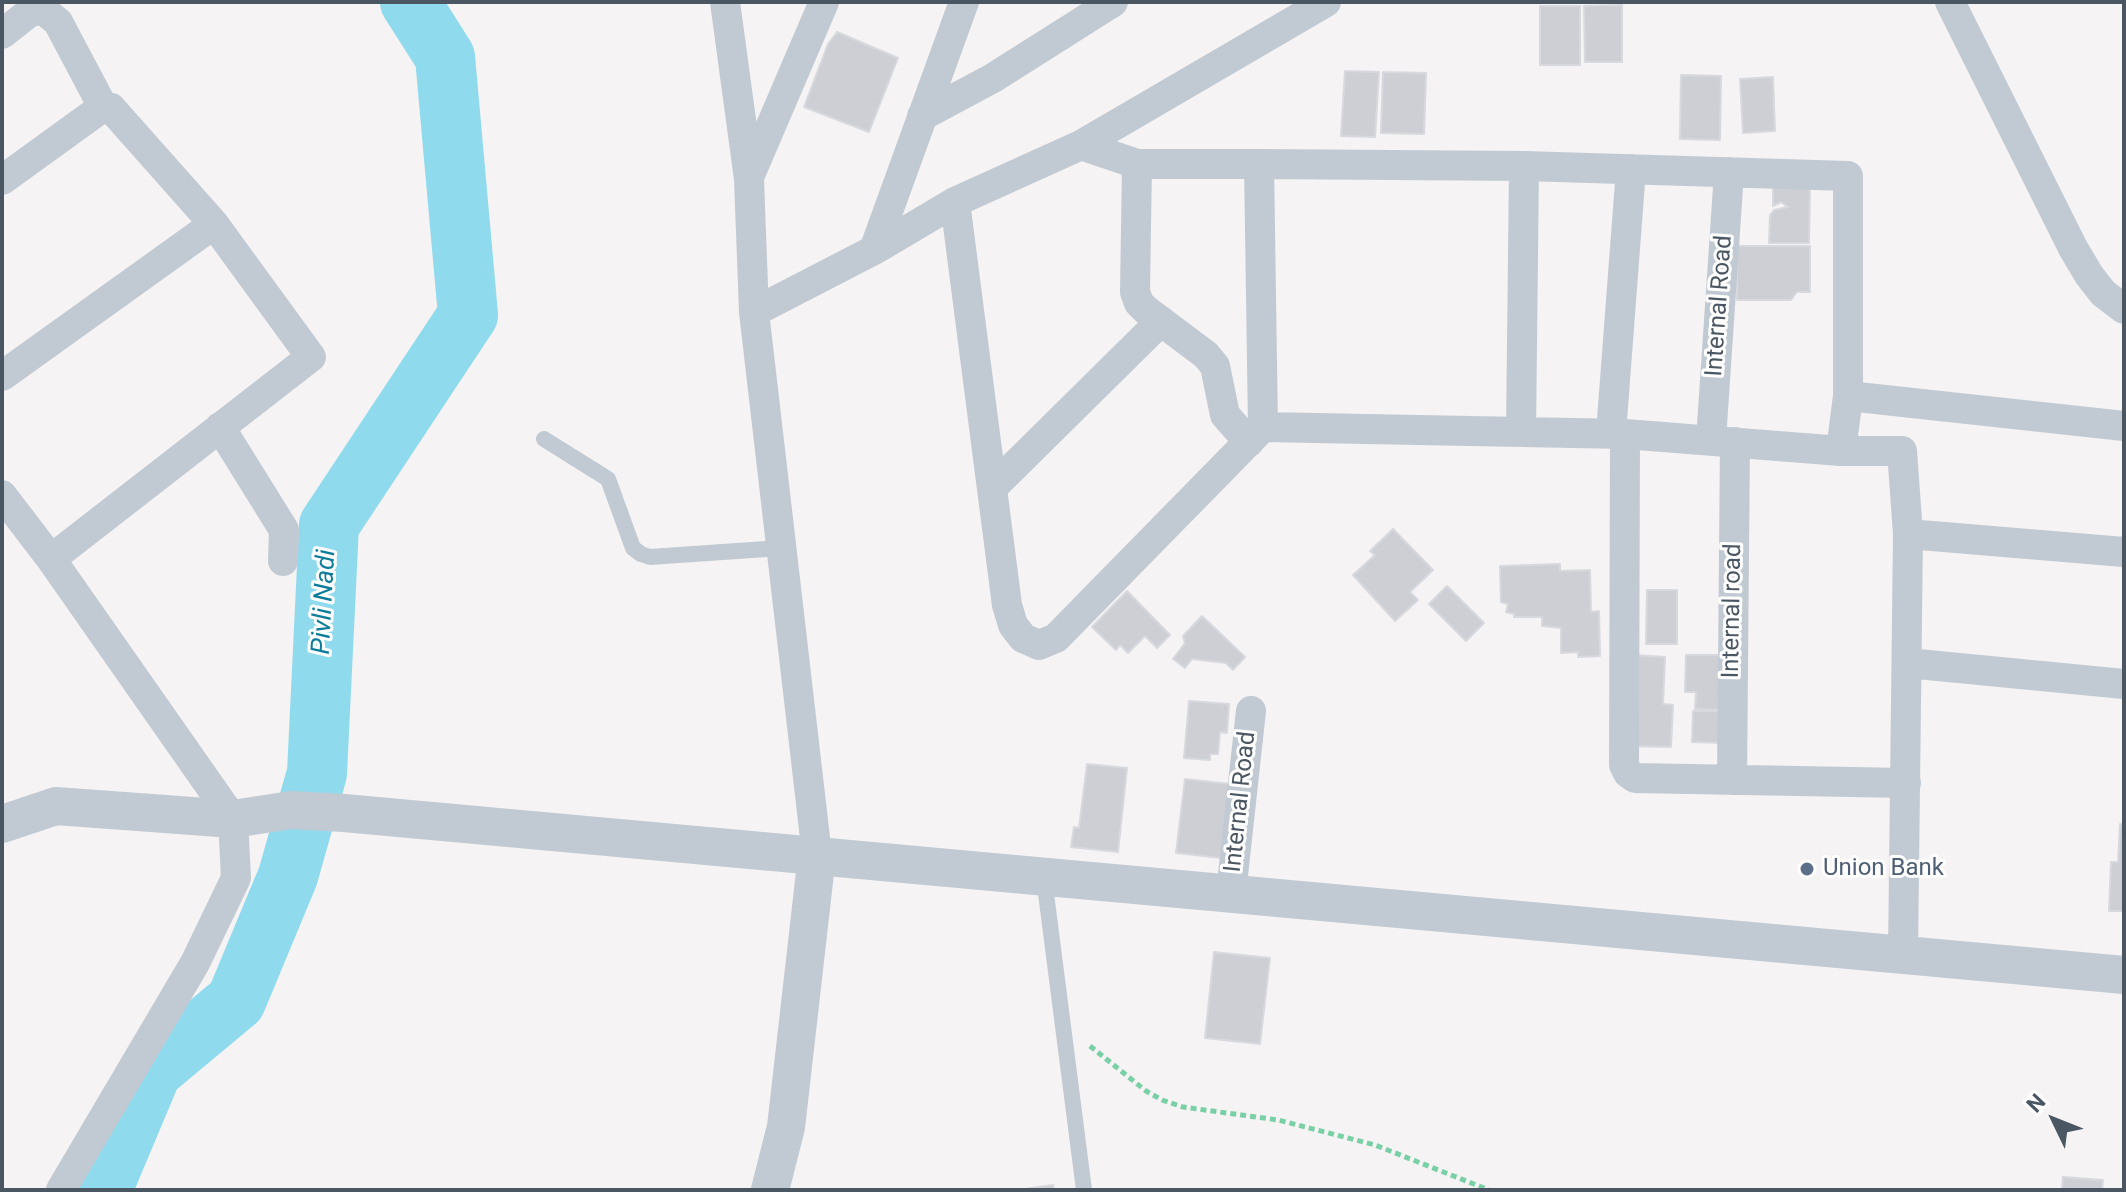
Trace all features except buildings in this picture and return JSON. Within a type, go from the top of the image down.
[{"type":"street","points":[[725,2],[749,179],[754,312],[817,855],[786,1127],[770,1190]]},
{"type":"street","points":[[749,179],[824,2]]},
{"type":"street","points":[[874,250],[964,2]]},
{"type":"street","points":[[922,116],[993,78],[1113,2]]},
{"type":"street","points":[[754,312],[874,250],[955,202],[1081,145],[1326,2]]},
{"type":"street","points":[[1950,2],[2073,248],[2103,293],[2124,309]]},
{"type":"street","points":[[2,34],[30,12],[39,10],[58,22],[103,107],[118,114],[214,224],[311,357],[51,559]]},
{"type":"street","points":[[2,180],[103,107]]},
{"type":"street","points":[[1081,145],[1137,164],[1524,166],[1848,176],[1848,396],[1841,451]]},
{"type":"street","points":[[1137,164],[1135,292],[1139,303],[1206,355],[1215,366],[1225,415],[1256,435],[1618,433],[1841,451],[1902,451],[1908,534],[1903,955]]},
{"type":"street","points":[[955,202],[1007,605],[1013,625],[1023,638],[1039,645],[1056,638],[1256,435],[1259,164]]},
{"type":"street","points":[[1521,432],[1524,166]]},
{"type":"street","points":[[1631,169],[1618,433],[1624,765],[1635,778],[1906,783]]},
{"type":"street","name":"Internal Road","points":[[1723,441],[1729,172]]},
{"type":"street","points":[[2,376],[214,224]]},
{"type":"street","points":[[992,488],[1161,321]]},
{"type":"street","points":[[1848,396],[2124,426]]},
{"type":"street","points":[[220,427],[284,530],[283,561]]},
{"type":"street","name":"Internal road","points":[[1723,441],[1732,780]]},
{"type":"street","points":[[2,495],[51,559],[233,819],[236,878],[195,963],[61,1190]]},
{"type":"street","points":[[1908,534],[2124,552]]},
{"type":"street","points":[[1907,663],[2124,684]]},
{"type":"street","name":"Internal Road","points":[[1231,893],[1251,711]]},
{"type":"street","points":[[2,824],[56,806],[233,819],[291,810],[344,813],[2124,975]]},
{"type":"lane","points":[[544,439],[608,479],[633,548],[641,554],[650,557],[781,548]]},
{"type":"lane","points":[[1044,876],[1084,1190]]},
{"type":"path","points":[[1063,1024],[1121,1073],[1162,1100],[1183,1107],[1278,1120],[1375,1145],[1489,1190]]},
{"type":"waterway","name":"Pivli Nadi","points":[[102,1190],[152,1071],[236,1001],[288,876],[317,773],[329,525],[468,315],[445,57],[410,2]]},
{"type":"place","name":"Union Bank","points":[[1807,869]]}]
